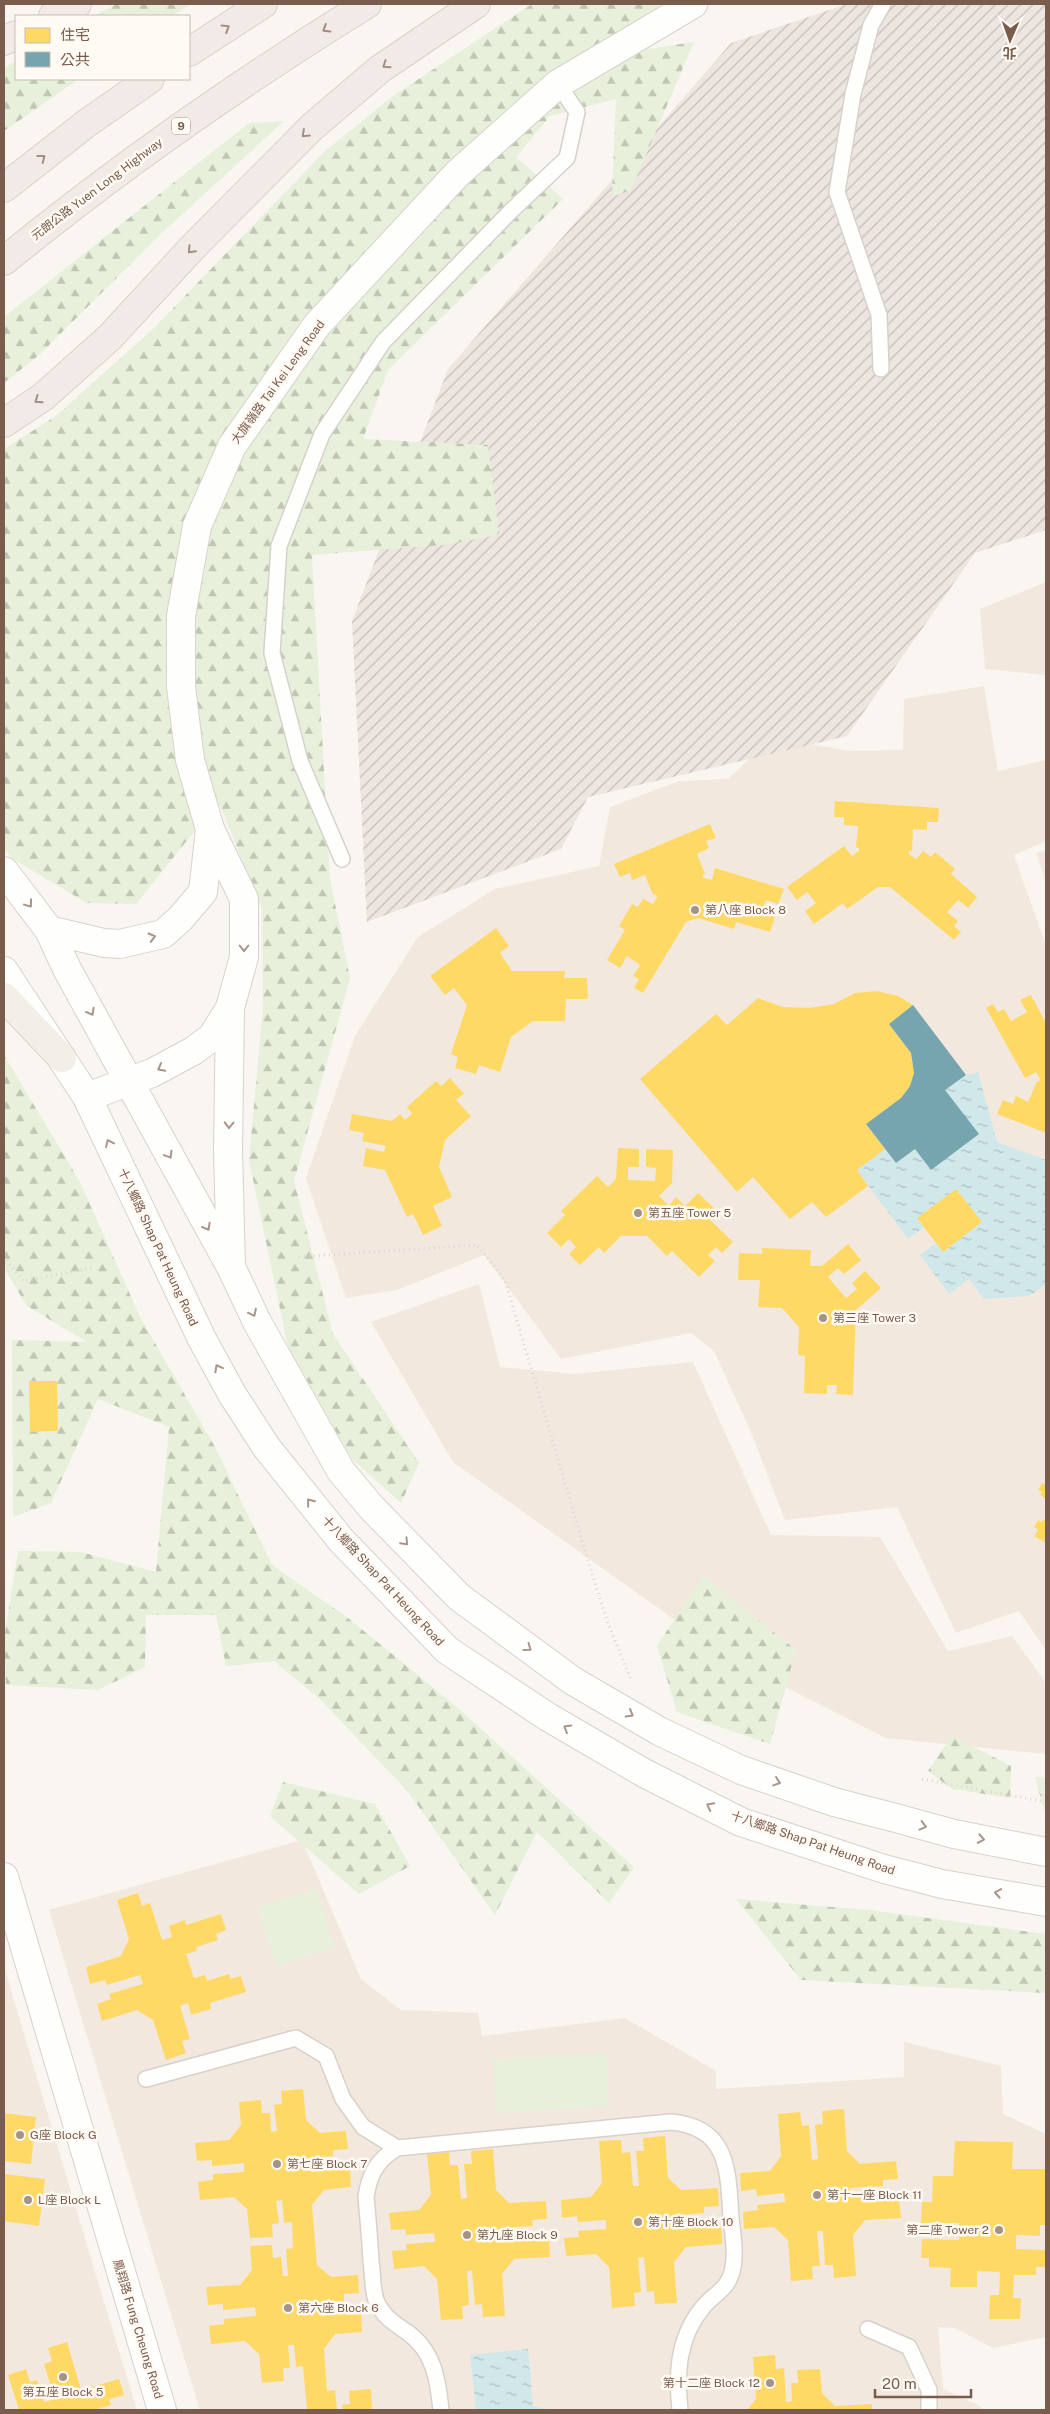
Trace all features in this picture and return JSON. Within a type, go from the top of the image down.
[{"type":"highway","points":[[54,15],[77,4]]},
{"type":"highway","points":[[190,51],[263,4]]},
{"type":"highway","name":"元朗公路 Yuen Long Highway","points":[[4,261],[156,144],[220,98],[367,4]]},
{"type":"highway","points":[[4,422],[43,396],[110,337],[192,248],[312,127],[380,69],[476,4]]},
{"type":"highway","points":[[4,42],[15,36]]},
{"type":"highway","points":[[4,188],[87,123],[149,80]]},
{"type":"main road","name":"大旗嶺路 Tai Kei Leng Road","points":[[87,1097],[152,1073],[193,1051],[212,1037],[230,1008],[244,957],[244,900],[210,829],[190,760],[182,687],[180,616],[197,526],[232,446],[317,325],[458,174],[558,84],[693,4]]},
{"type":"main road","points":[[49,930],[95,941],[120,944],[162,934],[180,920],[203,892],[210,829]]},
{"type":"main road","points":[[4,871],[49,930],[67,969],[232,1269],[257,1322],[341,1471],[371,1507],[458,1597],[573,1681],[659,1731],[741,1770],[834,1802],[927,1827],[1046,1852]]},
{"type":"main road","name":"十八鄉路 Shap Pat Heung Road","points":[[4,971],[87,1097],[202,1339],[267,1448],[341,1540],[447,1650],[548,1717],[620,1759],[741,1822],[884,1869],[942,1884],[1046,1902]]},
{"type":"main road","points":[[4,998],[62,1058]]},
{"type":"main road","points":[[230,1008],[228,1151],[232,1269]]},
{"type":"main road","name":"鳳翔路 Fung Cheung Road","points":[[4,1877],[162,2410]]},
{"type":"lane","points":[[881,369],[879,315],[837,192],[853,94],[872,26],[883,4]]},
{"type":"lane","points":[[342,859],[300,761],[272,653],[278,546],[322,434],[383,342],[512,210],[567,158],[577,112],[558,84]]},
{"type":"lane","points":[[146,2079],[296,2038],[326,2056],[344,2099],[363,2127],[397,2148]]},
{"type":"lane","points":[[441,2410],[436,2374],[430,2358],[421,2344],[395,2325],[384,2314],[376,2300],[366,2197],[368,2185],[378,2163],[397,2148],[671,2122],[684,2123],[707,2134],[717,2144],[727,2168],[735,2258],[730,2276],[725,2285],[720,2293],[705,2305],[685,2339],[679,2358],[677,2377],[680,2410]]},
{"type":"lane","points":[[868,2329],[909,2347],[929,2390],[929,2410]]},
{"type":"path","points":[[298,1257],[477,1244],[505,1280],[607,1621],[633,1682]]},
{"type":"path","points":[[4,1256],[23,1281],[91,1268]]},
{"type":"path","points":[[922,1779],[1046,1802]]},
{"type":"shaded area","points":[[847,4],[1046,4],[1046,530],[975,553],[847,736],[588,797],[561,849],[367,922],[352,621],[448,369],[731,43]]},
{"type":"shaded area","points":[[1046,582],[1046,675],[985,669],[980,609]]},
{"type":"shaded area","points":[[984,686],[998,771],[1046,760],[1046,841],[1014,855],[1046,946],[1046,1650],[1019,1611],[956,1633],[897,1507],[785,1520],[750,1430],[714,1351],[691,1333],[561,1359],[484,1255],[397,1290],[346,1298],[306,1178],[355,1036],[418,937],[495,889],[599,866],[610,807],[679,781],[728,779],[772,737],[849,751],[903,750],[904,699]]},
{"type":"shaded area","points":[[1046,850],[1046,883],[1036,853]]},
{"type":"shaded area","points":[[479,1284],[500,1367],[575,1374],[693,1362],[771,1535],[880,1537],[948,1651],[1012,1636],[1046,1683],[1046,1754],[886,1738],[730,1659],[453,1462],[371,1322]]},
{"type":"shaded area","points":[[302,1840],[361,1979],[401,2010],[478,2013],[482,2036],[625,2018],[716,2071],[716,2089],[904,2077],[904,2042],[1001,2066],[1003,2114],[1046,2134],[1046,2337],[993,2348],[955,2328],[938,2327],[943,2389],[980,2406],[984,2410],[200,2410],[49,1910]]},
{"type":"shaded area","points":[[4,1967],[97,2279],[137,2410],[4,2410]]},
{"type":"green space","points":[[117,4],[191,4],[174,15],[95,15]]},
{"type":"green space","points":[[532,4],[691,4],[648,49],[694,42],[631,190],[612,197],[616,99],[550,116],[516,157],[563,199],[388,370],[363,439],[488,445],[499,535],[443,545],[312,555],[330,879],[350,978],[294,1181],[333,1334],[419,1463],[401,1503],[352,1459],[289,1352],[249,1160],[263,1008],[262,909],[220,805],[189,838],[136,904],[87,903],[13,859],[4,848],[4,449],[56,416],[154,328],[324,152],[393,96]]},
{"type":"green space","points":[[15,62],[15,80],[78,80],[4,131],[4,68]]},
{"type":"green space","points":[[284,121],[165,230],[39,355],[4,383],[4,317],[249,123]]},
{"type":"green space","points":[[4,1055],[80,1182],[141,1319],[215,1447],[272,1565],[348,1618],[458,1708],[634,1867],[609,1903],[537,1832],[495,1915],[409,1793],[322,1701],[274,1661],[226,1666],[216,1615],[146,1615],[145,1667],[98,1690],[6,1685],[4,1639],[18,1551],[81,1552],[156,1572],[169,1427],[98,1399],[51,1503],[13,1517],[12,1340],[87,1342],[27,1306],[4,1268]]},
{"type":"green space","points":[[703,1576],[796,1650],[770,1744],[677,1712],[657,1646]]},
{"type":"green space","points":[[952,1736],[1011,1766],[1010,1798],[952,1789],[928,1771]]},
{"type":"green space","points":[[1035,1777],[1046,1778],[1046,1817]]},
{"type":"green space","points":[[283,1782],[375,1804],[410,1866],[359,1894],[270,1816]]},
{"type":"green space","points":[[317,1889],[334,1948],[276,1965],[258,1907]]},
{"type":"green space","points":[[736,1899],[869,1910],[1046,1934],[1046,1993],[801,1980]]},
{"type":"green space","points":[[606,2053],[609,2106],[496,2113],[493,2060]]},
{"type":"water","points":[[978,1072],[997,1142],[1046,1160],[1046,1284],[1029,1296],[984,1299],[969,1279],[949,1294],[920,1255],[936,1243],[943,1252],[982,1222],[956,1189],[917,1218],[924,1227],[908,1239],[857,1170],[885,1149],[896,1163],[915,1149],[945,1090],[966,1075]]},
{"type":"water","points":[[528,2349],[533,2406],[552,2410],[476,2410],[470,2355]]},
{"type":"building: 住宅","points":[[835,801],[939,808],[938,822],[927,822],[927,830],[913,829],[912,851],[909,851],[909,854],[916,859],[923,851],[931,857],[935,852],[955,869],[951,874],[977,897],[968,908],[958,900],[947,912],[958,921],[954,926],[961,932],[954,940],[890,887],[878,887],[847,909],[843,903],[814,924],[805,911],[816,903],[807,892],[797,900],[787,887],[844,846],[852,856],[859,851],[859,848],[856,847],[858,826],[844,825],[844,817],[834,817]]},
{"type":"building: 住宅","name":"第八座 Block 8","points":[[710,824],[716,838],[706,841],[709,848],[697,854],[705,874],[702,875],[704,878],[712,880],[715,868],[784,889],[778,904],[766,900],[762,913],[775,917],[770,932],[736,922],[734,929],[698,918],[686,922],[643,993],[634,988],[639,979],[633,976],[640,965],[627,956],[620,968],[607,960],[625,930],[619,926],[632,904],[638,907],[643,899],[653,904],[657,897],[656,894],[653,895],[645,875],[632,880],[630,873],[620,877],[614,864]]},
{"type":"building: 住宅","points":[[496,928],[509,946],[500,953],[512,971],[565,971],[564,978],[587,978],[588,999],[566,999],[565,1021],[533,1021],[511,1037],[500,1072],[479,1065],[476,1074],[455,1068],[458,1057],[451,1054],[467,1005],[454,988],[445,995],[430,976]]},
{"type":"building: 住宅","points":[[877,991],[898,996],[913,1005],[889,1024],[911,1053],[914,1073],[910,1086],[901,1098],[866,1124],[885,1149],[857,1170],[868,1186],[826,1217],[812,1202],[790,1219],[753,1177],[737,1192],[640,1079],[716,1014],[727,1025],[758,998],[783,1007],[809,1008],[834,1004],[855,993]]},
{"type":"building: 住宅","points":[[1031,995],[1046,1023],[1046,1133],[997,1114],[1003,1100],[1013,1104],[1016,1096],[1028,1102],[1037,1081],[1039,1082],[1040,1079],[1036,1072],[1025,1078],[986,1008],[993,1004],[998,1012],[1004,1009],[1011,1021],[1027,1012],[1020,1000]]},
{"type":"building: 住宅","points":[[450,1078],[464,1094],[456,1100],[471,1116],[445,1140],[439,1167],[452,1197],[433,1206],[442,1226],[423,1235],[413,1214],[407,1217],[385,1170],[363,1166],[366,1148],[384,1152],[386,1146],[362,1141],[364,1133],[349,1130],[352,1114],[392,1121],[400,1114],[405,1120],[412,1114],[407,1107],[436,1081],[441,1086]]},
{"type":"building: 住宅","name":"第五座 Tower 5","points":[[618,1148],[639,1149],[639,1167],[628,1167],[628,1180],[655,1181],[656,1168],[646,1167],[646,1149],[673,1150],[672,1183],[659,1196],[669,1206],[676,1197],[685,1206],[698,1193],[716,1210],[708,1218],[733,1242],[722,1253],[716,1247],[708,1255],[715,1261],[699,1277],[672,1251],[667,1256],[647,1236],[621,1236],[604,1253],[599,1247],[580,1265],[569,1254],[576,1247],[569,1239],[561,1247],[547,1233],[565,1215],[561,1211],[597,1176],[608,1187],[616,1179]]},
{"type":"building: 住宅","points":[[956,1189],[982,1222],[943,1252],[917,1218]]},
{"type":"building: 住宅","name":"第三座 Tower 3","points":[[848,1244],[861,1260],[844,1274],[838,1268],[828,1277],[846,1298],[857,1289],[852,1283],[865,1271],[881,1288],[856,1310],[853,1395],[836,1394],[837,1385],[827,1385],[827,1394],[804,1393],[805,1356],[798,1355],[799,1327],[782,1308],[758,1307],[760,1280],[738,1280],[739,1253],[762,1254],[762,1248],[811,1250],[810,1266],[822,1266]]},
{"type":"building: 住宅","points":[[29,1381],[57,1381],[58,1431],[30,1432]]},
{"type":"building: 住宅","points":[[1042,1483],[1046,1485],[1046,1499],[1040,1495],[1042,1492],[1038,1490]]},
{"type":"building: 住宅","points":[[1043,1519],[1046,1521],[1046,1543],[1034,1536],[1038,1530],[1034,1527],[1038,1520],[1042,1522]]},
{"type":"building: 住宅","points":[[138,1893],[142,1906],[150,1903],[162,1940],[172,1937],[169,1926],[185,1920],[186,1925],[221,1914],[226,1930],[216,1934],[218,1940],[196,1947],[197,1951],[186,1954],[194,1978],[205,1975],[207,1981],[229,1974],[230,1979],[241,1976],[246,1992],[210,2003],[211,2009],[191,2015],[188,2003],[180,2006],[190,2039],[182,2041],[186,2053],[166,2060],[153,2020],[137,2010],[102,2021],[97,2004],[111,1999],[109,1994],[143,1984],[140,1975],[107,1985],[105,1980],[90,1984],[86,1967],[121,1956],[129,1939],[117,1900]]},
{"type":"building: 住宅","points":[[303,2089],[306,2120],[320,2133],[346,2131],[348,2149],[333,2150],[333,2156],[309,2158],[310,2167],[334,2165],[335,2170],[350,2170],[351,2187],[324,2190],[312,2205],[317,2265],[331,2277],[358,2275],[359,2293],[344,2294],[344,2301],[320,2303],[321,2311],[345,2309],[346,2315],[361,2314],[362,2332],[335,2334],[324,2349],[327,2391],[335,2390],[337,2410],[307,2410],[303,2366],[296,2367],[294,2345],[288,2345],[290,2368],[283,2368],[284,2381],[262,2383],[259,2354],[245,2341],[211,2344],[209,2326],[224,2324],[224,2319],[256,2316],[255,2307],[223,2310],[223,2304],[208,2305],[206,2287],[240,2285],[252,2270],[250,2246],[272,2245],[273,2258],[281,2257],[283,2276],[288,2276],[286,2249],[293,2248],[292,2222],[284,2223],[282,2200],[276,2201],[279,2223],[272,2224],[273,2237],[250,2238],[247,2209],[234,2197],[200,2200],[198,2182],[213,2180],[213,2174],[244,2172],[244,2163],[212,2166],[212,2160],[197,2161],[195,2143],[229,2140],[241,2125],[239,2102],[261,2100],[262,2113],[270,2113],[271,2132],[277,2131],[274,2105],[282,2104],[281,2091]]},
{"type":"building: 住宅","name":"第十一座 Block 11","points":[[844,2109],[847,2151],[860,2164],[896,2161],[898,2179],[883,2180],[883,2186],[850,2188],[850,2197],[884,2195],[885,2201],[899,2200],[901,2218],[865,2220],[853,2235],[856,2276],[834,2278],[833,2265],[825,2265],[823,2231],[817,2231],[820,2266],[812,2266],[813,2279],[791,2281],[788,2240],[774,2227],[744,2229],[743,2212],[758,2210],[757,2205],[785,2202],[784,2193],[757,2196],[756,2189],[741,2191],[740,2173],[770,2171],[781,2156],[778,2114],[800,2112],[802,2126],[809,2125],[812,2160],[818,2159],[815,2125],[823,2124],[822,2111]]},
{"type":"building: 住宅","name":"G座 Block G","points":[[4,2113],[36,2117],[31,2164],[4,2161]]},
{"type":"building: 住宅","name":"第十座 Block 10","points":[[665,2136],[668,2178],[681,2190],[718,2188],[719,2206],[704,2207],[704,2213],[670,2216],[671,2225],[705,2222],[705,2228],[721,2226],[722,2244],[686,2247],[674,2262],[677,2303],[655,2304],[654,2291],[647,2292],[644,2257],[638,2258],[641,2292],[634,2293],[635,2306],[612,2308],[609,2267],[596,2254],[566,2256],[564,2238],[579,2237],[578,2231],[606,2229],[606,2220],[578,2222],[577,2216],[562,2218],[561,2200],[591,2197],[602,2183],[599,2141],[621,2140],[622,2153],[630,2152],[633,2186],[639,2186],[636,2151],[644,2151],[643,2138]]},
{"type":"building: 住宅","name":"第二座 Tower 2","points":[[955,2141],[1013,2142],[1012,2169],[1046,2169],[1046,2225],[1040,2225],[1040,2236],[1016,2235],[1016,2249],[1046,2250],[1046,2267],[1036,2267],[1036,2275],[1014,2275],[1013,2298],[1021,2298],[1020,2319],[989,2319],[990,2295],[999,2295],[1000,2272],[977,2271],[977,2287],[950,2287],[951,2268],[929,2267],[929,2258],[921,2258],[922,2239],[959,2240],[959,2223],[921,2223],[922,2202],[932,2202],[933,2176],[953,2176]]},
{"type":"building: 住宅","name":"第九座 Block 9","points":[[493,2149],[496,2190],[509,2203],[546,2201],[547,2219],[532,2220],[533,2226],[499,2228],[499,2237],[533,2235],[534,2240],[549,2239],[550,2257],[514,2259],[502,2274],[505,2316],[483,2317],[482,2304],[475,2305],[472,2270],[467,2271],[469,2305],[462,2306],[463,2319],[441,2320],[437,2279],[424,2266],[394,2269],[392,2251],[407,2250],[406,2244],[435,2242],[434,2233],[406,2235],[405,2229],[391,2230],[389,2213],[419,2210],[431,2195],[427,2154],[449,2152],[450,2165],[458,2165],[461,2199],[467,2198],[464,2164],[472,2164],[471,2151]]},
{"type":"building: 住宅","name":"L座 Block L","points":[[4,2174],[45,2179],[39,2226],[4,2221]]},
{"type":"building: 住宅","name":"第五座 Block 5","points":[[67,2342],[81,2390],[119,2379],[124,2395],[109,2399],[111,2405],[94,2410],[19,2410],[8,2375],[26,2369],[30,2382],[37,2380],[44,2402],[55,2399],[44,2364],[52,2361],[48,2348]]},
{"type":"building: 住宅","name":"第十二座 Block 12","points":[[775,2355],[776,2369],[784,2368],[786,2402],[792,2401],[791,2383],[798,2383],[797,2370],[820,2369],[822,2393],[835,2406],[872,2404],[872,2410],[747,2410],[756,2399],[753,2357]]},
{"type":"building: 住宅","points":[[371,2389],[372,2410],[343,2410],[342,2405],[350,2404],[349,2391]]},
{"type":"building: 公共","points":[[913,1005],[966,1075],[945,1090],[979,1134],[931,1170],[915,1149],[896,1163],[866,1124],[901,1098],[910,1086],[914,1073],[911,1053],[889,1024]]},
{"type":"place","name":"第八座 Block 8","points":[[695,910]]},
{"type":"place","name":"第五座 Tower 5","points":[[638,1213]]},
{"type":"place","name":"第三座 Tower 3","points":[[823,1318]]},
{"type":"place","name":"G座 Block G","points":[[20,2135]]},
{"type":"place","name":"第七座 Block 7","points":[[277,2164]]},
{"type":"place","name":"第十一座 Block 11","points":[[817,2195]]},
{"type":"place","name":"L座 Block L","points":[[28,2200]]},
{"type":"place","name":"第十座 Block 10","points":[[638,2222]]},
{"type":"place","name":"第二座 Tower 2","points":[[999,2230]]},
{"type":"place","name":"第九座 Block 9","points":[[467,2235]]},
{"type":"place","name":"第六座 Block 6","points":[[288,2308]]},
{"type":"place","name":"第五座 Block 5","points":[[63,2377]]},
{"type":"place","name":"第十二座 Block 12","points":[[770,2383]]}]
